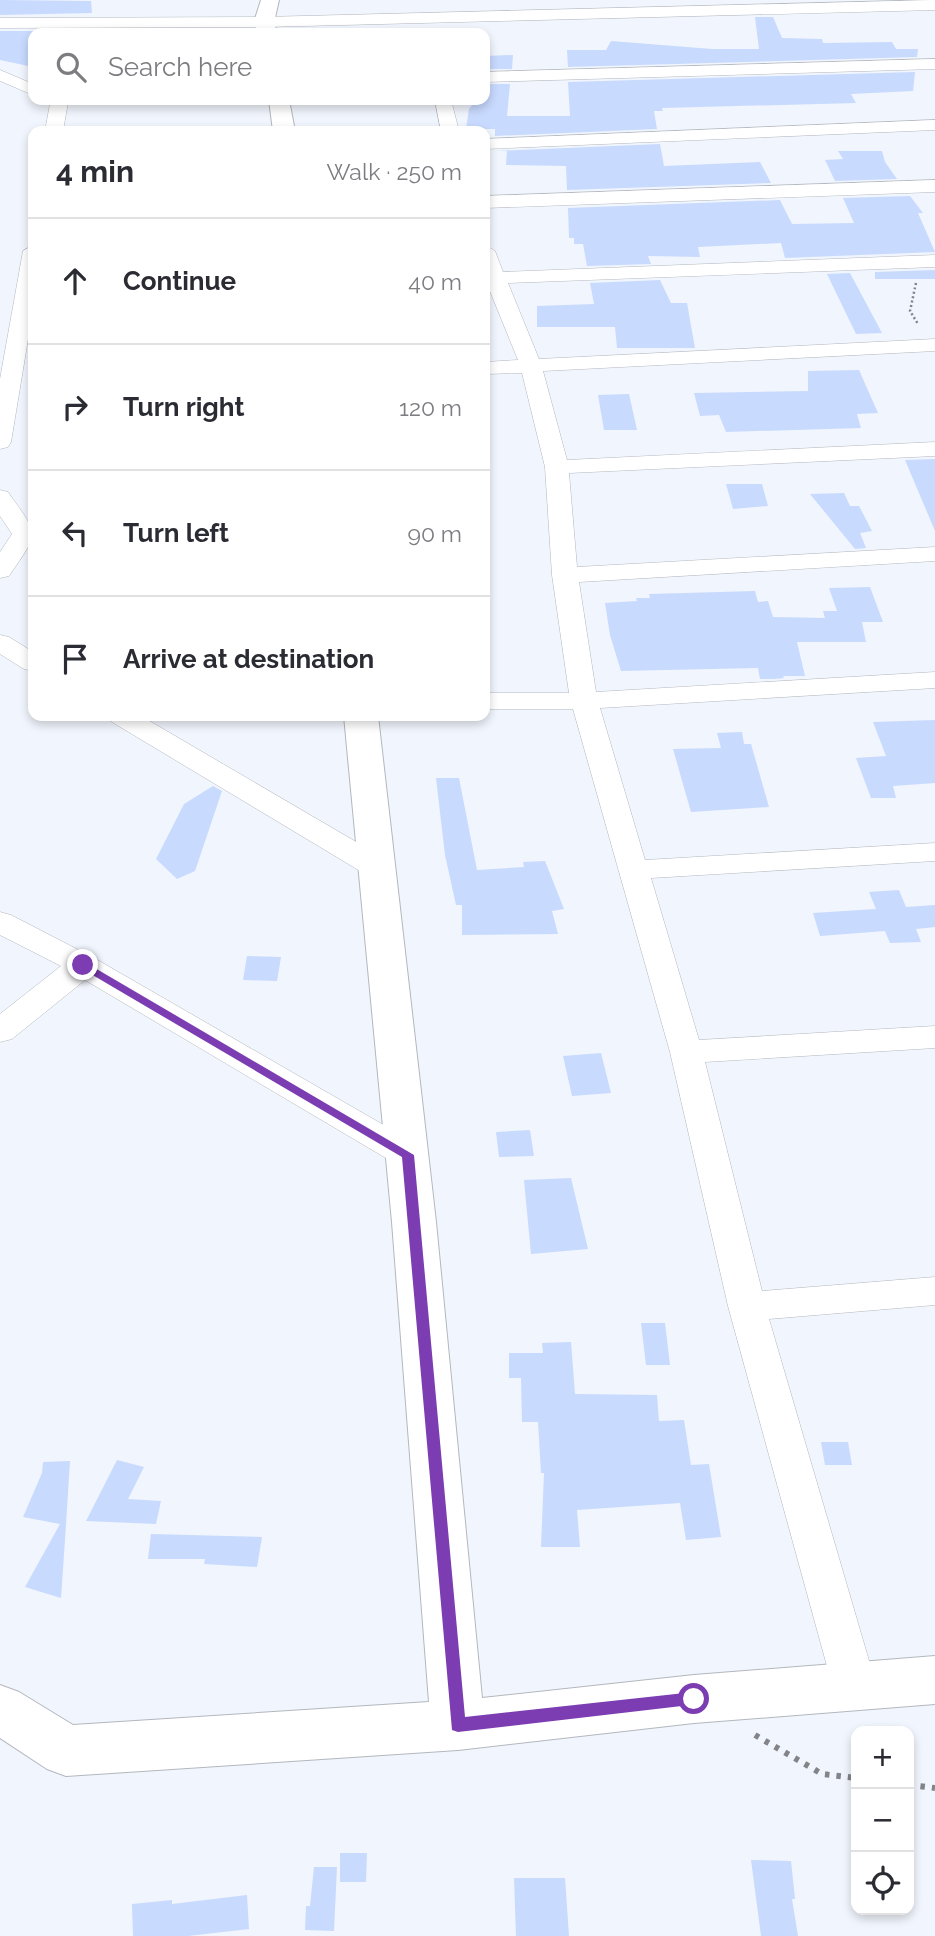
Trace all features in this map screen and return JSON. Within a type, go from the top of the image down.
[{"type":"street","points":[[265,28],[270,0]]},
{"type":"street","points":[[0,23],[265,28],[935,5]]},
{"type":"street","points":[[0,34],[23,24]]},
{"type":"street","points":[[490,77],[935,64]]},
{"type":"street","points":[[0,75],[28,88]]},
{"type":"street","points":[[55,126],[58,105]]},
{"type":"street","points":[[280,105],[283,126]]},
{"type":"street","points":[[444,105],[449,126]]},
{"type":"street","points":[[490,144],[935,125]]},
{"type":"street","points":[[490,202],[935,186]]},
{"type":"street","points":[[494,278],[927,261]]},
{"type":"street","points":[[490,266],[531,366],[557,467],[565,575],[584,701],[686,1052],[747,1306],[855,1688]]},
{"type":"street","points":[[0,442],[28,280]]},
{"type":"street","points":[[490,368],[932,346]]},
{"type":"street","points":[[557,467],[935,450]]},
{"type":"street","points":[[0,497],[24,534],[0,571]]},
{"type":"street","points":[[565,575],[935,554]]},
{"type":"street","points":[[0,643],[28,660]]},
{"type":"street","points":[[490,701],[584,701],[935,680]]},
{"type":"street","points":[[130,721],[376,867]]},
{"type":"street","points":[[361,721],[408,1155],[458,1725]]},
{"type":"street","points":[[634,870],[935,852]]},
{"type":"street","points":[[0,922],[83,965],[408,1155]]},
{"type":"street","points":[[0,1031],[83,965]]},
{"type":"street","points":[[686,1052],[935,1037]]},
{"type":"street","points":[[747,1306],[935,1291]]},
{"type":"street","points":[[0,1709],[66,1751],[458,1725],[694,1699],[935,1680]]},
{"type":"path","points":[[927,261],[910,310],[932,346]]},
{"type":"path","points":[[752,1733],[822,1774],[851,1777]]},
{"type":"path","points":[[914,1786],[935,1788]]},
{"type":"building","points":[[0,0],[91,1],[92,13],[0,15]]},
{"type":"building","points":[[755,17],[773,17],[782,38],[822,39],[823,43],[892,42],[896,49],[918,49],[917,57],[568,67],[567,50],[606,50],[611,41],[712,49],[759,49]]},
{"type":"building","points":[[0,31],[28,31],[28,66],[0,60]]},
{"type":"building","points":[[513,55],[512,69],[490,69],[490,56]]},
{"type":"building","points":[[915,72],[913,91],[851,94],[856,103],[662,108],[663,111],[654,111],[657,129],[495,136],[495,129],[490,129],[490,126],[466,126],[472,105],[490,105],[490,84],[510,84],[507,116],[570,116],[568,82]]},
{"type":"building","points":[[660,144],[664,166],[760,162],[771,183],[567,190],[566,166],[506,165],[507,151],[495,151]]},
{"type":"building","points":[[838,151],[882,151],[885,162],[897,179],[835,181],[825,160],[843,159]]},
{"type":"building","points":[[910,196],[923,213],[918,213],[935,252],[785,258],[781,243],[698,247],[700,257],[648,256],[651,264],[587,266],[583,244],[574,244],[574,238],[569,238],[568,208],[780,200],[792,224],[854,223],[843,198]]},
{"type":"building","points":[[935,270],[935,279],[875,279],[875,272]]},
{"type":"building","points":[[850,273],[882,333],[856,334],[827,274]]},
{"type":"building","points":[[660,280],[671,303],[687,303],[695,348],[617,348],[615,327],[537,327],[537,306],[594,304],[590,283]]},
{"type":"building","points":[[859,370],[878,413],[857,414],[861,428],[726,432],[719,415],[700,416],[694,393],[808,391],[808,371]]},
{"type":"building","points":[[629,394],[637,430],[604,430],[598,395]]},
{"type":"building","points":[[935,459],[935,531],[905,460]]},
{"type":"building","points":[[726,484],[762,484],[768,506],[733,509]]},
{"type":"building","points":[[844,493],[850,506],[859,506],[872,531],[860,533],[866,548],[855,549],[810,494]]},
{"type":"building","points":[[870,587],[883,622],[862,622],[866,642],[797,642],[805,676],[783,676],[784,678],[774,679],[760,679],[758,668],[621,671],[610,635],[605,603],[637,601],[636,598],[650,598],[649,594],[755,591],[758,602],[768,601],[773,617],[825,618],[823,611],[837,611],[829,588]]},
{"type":"building","points":[[935,720],[935,783],[893,786],[896,798],[871,798],[856,758],[886,756],[873,722]]},
{"type":"building","points":[[742,732],[744,744],[751,744],[769,807],[691,812],[673,749],[721,748],[717,733]]},
{"type":"building","points":[[436,778],[459,778],[477,870],[524,867],[523,862],[545,861],[564,909],[552,911],[558,934],[462,935],[462,905],[456,905],[445,855]]},
{"type":"building","points":[[213,786],[222,791],[195,871],[177,879],[156,859],[184,804]]},
{"type":"building","points":[[899,890],[906,907],[935,905],[935,927],[916,929],[921,942],[890,943],[885,931],[820,936],[813,913],[876,909],[869,892]]},
{"type":"building","points":[[247,956],[281,957],[277,981],[243,980]]},
{"type":"building","points":[[601,1053],[611,1093],[572,1096],[563,1056]]},
{"type":"building","points":[[530,1130],[534,1156],[499,1157],[496,1132]]},
{"type":"building","points":[[571,1178],[588,1249],[531,1254],[524,1180]]},
{"type":"building","points":[[641,1323],[665,1323],[670,1365],[646,1365]]},
{"type":"building","points":[[571,1342],[575,1394],[657,1395],[659,1421],[684,1420],[691,1465],[709,1464],[721,1537],[686,1540],[680,1503],[577,1510],[580,1547],[541,1547],[544,1473],[541,1473],[538,1422],[522,1422],[521,1378],[509,1378],[509,1353],[543,1353],[542,1343]]},
{"type":"building","points":[[821,1442],[848,1442],[852,1465],[825,1465]]},
{"type":"building","points":[[117,1460],[144,1467],[128,1499],[161,1501],[156,1524],[86,1521]]},
{"type":"building","points":[[70,1461],[61,1598],[25,1587],[60,1524],[23,1517],[42,1473],[43,1462]]},
{"type":"building","points":[[151,1534],[262,1537],[257,1567],[204,1564],[205,1559],[148,1559]]},
{"type":"building","points":[[340,1853],[367,1853],[366,1882],[340,1882]]},
{"type":"building","points":[[751,1860],[791,1861],[795,1899],[792,1899],[798,1936],[761,1936]]},
{"type":"building","points":[[314,1867],[337,1867],[334,1931],[305,1930],[306,1906],[310,1906]]},
{"type":"building","points":[[514,1878],[565,1878],[569,1936],[516,1936]]},
{"type":"building","points":[[247,1895],[249,1929],[188,1936],[133,1936],[132,1904],[172,1900],[172,1904]]},
{"type":"route","points":[[83,965],[408,1155],[458,1725],[694,1699]]}]
